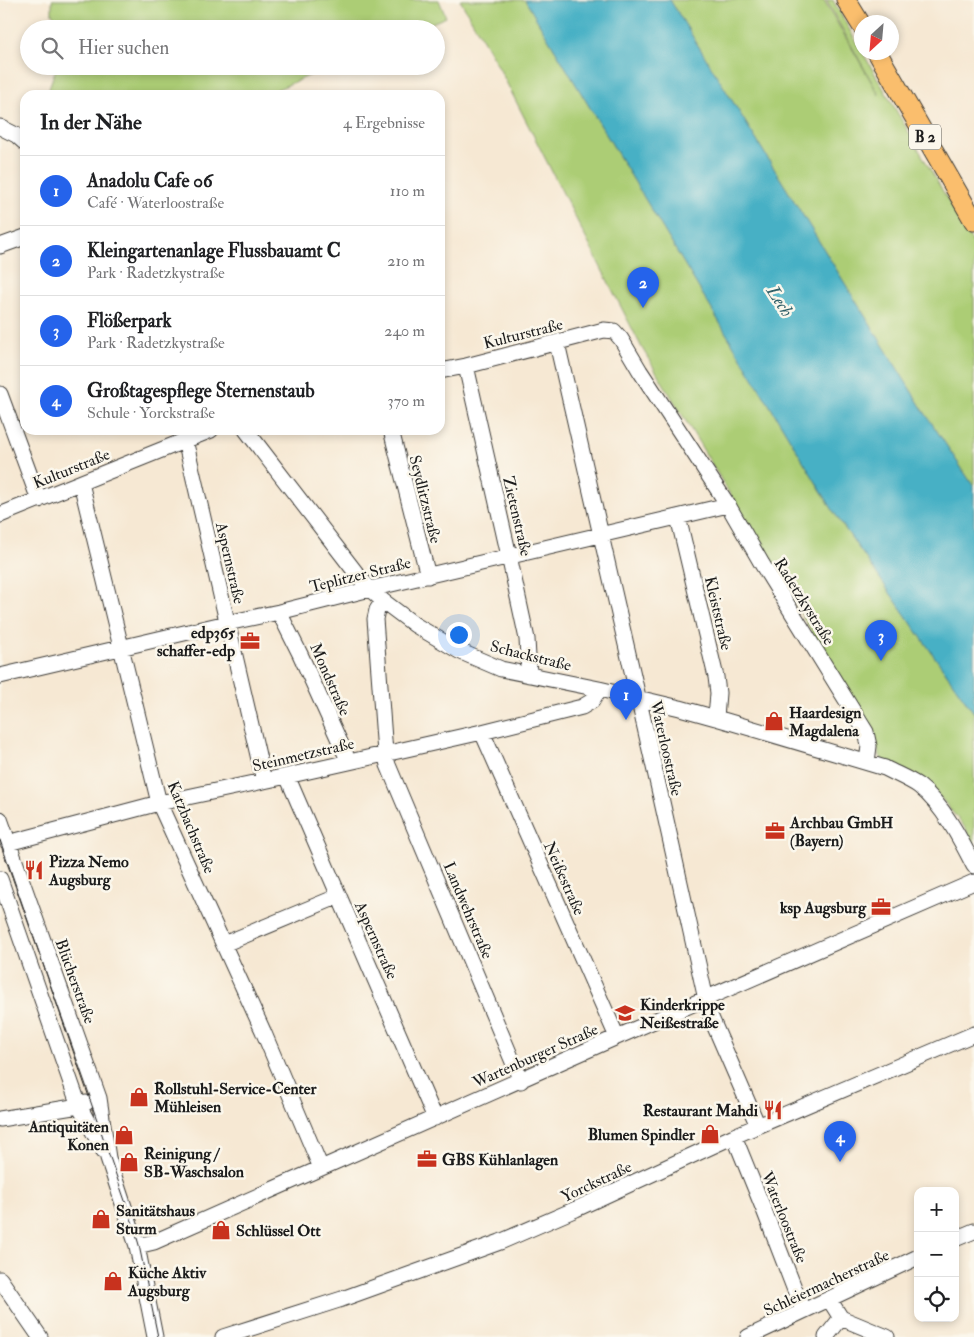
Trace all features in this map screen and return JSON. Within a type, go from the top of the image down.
[{"type":"main road","points":[[846,0],[855,15]]},
{"type":"main road","name":"B 2","points":[[882,60],[974,222]]},
{"type":"street","points":[[0,127],[20,139]]},
{"type":"street","points":[[0,246],[20,239]]},
{"type":"street","name":"Kulturstraße","points":[[445,370],[604,330],[614,331]]},
{"type":"street","name":"Radetzkystraße","points":[[614,331],[728,505],[762,564],[866,732],[869,746],[866,762]]},
{"type":"street","name":"Waterloostraße","points":[[557,342],[709,1013],[758,1126]]},
{"type":"street","name":"Zietenstraße","points":[[466,366],[527,638],[529,675]]},
{"type":"street","points":[[0,394],[40,500]]},
{"type":"street","name":"Kulturstraße","points":[[0,516],[198,435]]},
{"type":"street","name":"Schackstraße","points":[[250,435],[370,589],[415,625],[459,651],[502,669],[638,698],[716,718],[866,762]]},
{"type":"street","name":"Seydlitzstraße","points":[[392,435],[428,576]]},
{"type":"street","name":"Aspernstraße","points":[[185,440],[264,781]]},
{"type":"street","name":"Katzbachstraße","points":[[81,483],[159,803],[263,1031],[321,1168]]},
{"type":"street","name":"Teplitzer Straße","points":[[0,676],[728,505]]},
{"type":"street","name":"Kleiststraße","points":[[678,516],[716,677],[718,693],[716,718]]},
{"type":"street","name":"Landwehrstraße","points":[[383,601],[377,610],[375,619],[385,754],[388,765],[520,1081]]},
{"type":"street","name":"Mondstraße","points":[[279,612],[349,762]]},
{"type":"street","name":"Steinmetzstraße","points":[[8,843],[159,803],[482,732],[582,707],[592,701],[599,689]]},
{"type":"street","name":"Neißestraße","points":[[482,732],[617,1038]]},
{"type":"street","points":[[866,762],[920,786],[938,806],[955,830],[974,866]]},
{"type":"street","name":"Aspernstraße","points":[[287,776],[435,1118]]},
{"type":"street","name":"Blücherstraße","points":[[0,819],[99,1098],[108,1158],[137,1246],[156,1337]]},
{"type":"street","name":"Blücherstraße","points":[[0,878],[79,1106],[108,1158]]},
{"type":"street","name":"Wartenburger Straße","points":[[137,1246],[154,1242],[974,882]]},
{"type":"street","points":[[224,944],[339,896]]},
{"type":"street","name":"Yorckstraße","points":[[223,1337],[342,1299],[500,1242],[734,1136],[974,1034]]},
{"type":"street","points":[[0,1119],[79,1106],[99,1098]]},
{"type":"street","name":"Waterloostraße","points":[[734,1136],[803,1311]]},
{"type":"street","points":[[959,1237],[974,1230]]},
{"type":"street","name":"Schleiermacherstraße","points":[[748,1337],[914,1259]]},
{"type":"street","points":[[0,1279],[40,1337]]},
{"type":"street","points":[[829,1300],[841,1318],[887,1337]]},
{"type":"street","points":[[826,1337],[841,1318]]},
{"type":"green space","points":[[52,0],[439,0],[446,17],[439,20],[58,20],[52,14]]},
{"type":"green space","points":[[460,0],[525,0],[837,517],[974,713],[974,847],[966,829],[941,798],[882,760],[869,730],[642,348],[498,66]]},
{"type":"green space","points":[[670,0],[824,0],[854,52],[854,60],[859,60],[879,95],[859,60],[867,60],[974,245],[974,487],[923,410]]},
{"type":"green space","points":[[826,0],[833,0],[854,38],[854,50]]},
{"type":"green space","points":[[54,75],[311,75],[276,90],[49,90]]},
{"type":"water","name":"Lech","points":[[525,0],[670,0],[923,410],[974,487],[974,713],[837,517]]},
{"type":"tram line","points":[[0,840],[132,1221],[139,1245],[158,1337]]},
{"type":"place","name":"Kleingartenanlage Flussbauamt C","points":[[643,308]]},
{"type":"place","name":"edp365 schaffer-edp","points":[[250,641]]},
{"type":"place","name":"Flößerpark","points":[[881,661]]},
{"type":"place","name":"Anadolu Cafe 06","points":[[626,720]]},
{"type":"place","name":"Haardesign Magdalena","points":[[774,721]]},
{"type":"place","name":"Archbau GmbH (Bayern)","points":[[775,831]]},
{"type":"place","name":"Pizza Nemo Augsburg","points":[[34,870]]},
{"type":"place","name":"ksp Augsburg","points":[[881,907]]},
{"type":"place","name":"Kinderkrippe Neißestraße","points":[[625,1013]]},
{"type":"place","name":"Rollstuhl-Service-Center Mühleisen","points":[[139,1097]]},
{"type":"place","name":"Restaurant Mahdi","points":[[773,1110]]},
{"type":"place","name":"Blumen Spindler","points":[[710,1134]]},
{"type":"place","name":"Antiquitäten Konen","points":[[124,1135]]},
{"type":"place","name":"GBS Kühlanlagen","points":[[427,1159]]},
{"type":"place","name":"Reinigung / SB-Waschsalon","points":[[129,1162]]},
{"type":"place","name":"Großtagespflege Sternenstaub","points":[[840,1162]]},
{"type":"place","name":"Sanitätshaus Sturm","points":[[101,1219]]},
{"type":"place","name":"Schlüssel Ott","points":[[221,1230]]},
{"type":"place","name":"Küche Aktiv Augsburg","points":[[113,1281]]}]
